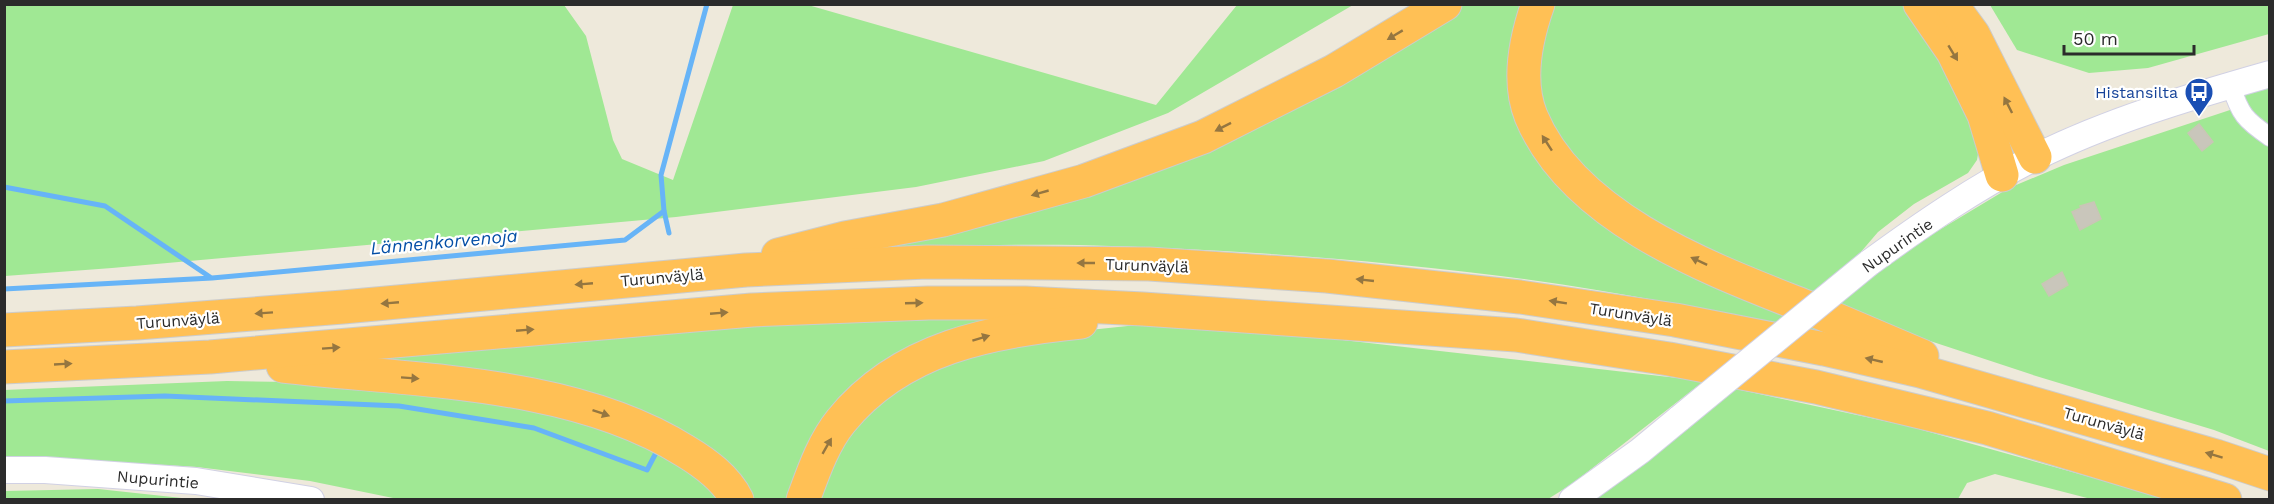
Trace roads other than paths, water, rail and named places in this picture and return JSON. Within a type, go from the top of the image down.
[{"type":"highway","points":[[705,273],[845,238],[943,220],[1116,169],[1203,137],[1334,71],[1445,4]]},
{"type":"highway","points":[[1538,4],[1528,35],[1526,64],[1525,91],[1531,115],[1563,167],[1594,198],[1632,225],[1690,257],[2012,396]]},
{"type":"highway","points":[[1920,4],[1953,52],[1984,115],[2002,175]]},
{"type":"highway","points":[[1951,4],[1972,34],[2034,158]]},
{"type":"highway","name":"Turunväylä","points":[[4,330],[137,323],[343,307],[705,273],[927,262],[1149,264],[1327,276],[1520,297],[1675,320],[1888,363],[2012,396],[2270,474]]},
{"type":"highway","points":[[4,367],[210,357],[752,310],[928,303],[1025,303],[1143,309],[1515,335],[1669,358],[1816,387],[1987,428],[2225,500]]},
{"type":"highway","points":[[803,500],[814,468],[840,422],[868,393],[897,370],[940,351],[987,335],[1043,326],[1104,320],[1143,309]]},
{"type":"highway","points":[[210,357],[351,374],[448,381],[535,396],[587,409],[637,426],[679,447],[716,472],[737,500]]},
{"type":"main road","name":"Nupurintie","points":[[1572,500],[1640,451],[1869,263],[2002,175],[2096,130],[2184,99],[2270,74]]},
{"type":"main road","name":"Nupurintie","points":[[4,470],[45,470],[196,481],[311,500]]},
{"type":"street","points":[[2231,86],[2238,109],[2252,125],[2270,137]]},
{"type":"waterway","name":"Lännenkorvenoja","points":[[4,289],[212,278],[625,240],[664,211],[661,175],[707,4]]},
{"type":"waterway","points":[[4,187],[105,206],[210,277]]},
{"type":"waterway","points":[[664,211],[669,233]]},
{"type":"waterway","points":[[4,401],[165,396],[399,406],[534,428],[647,470],[658,449]]},
{"type":"place","name":"Histansilta","points":[[2199,118]]}]
